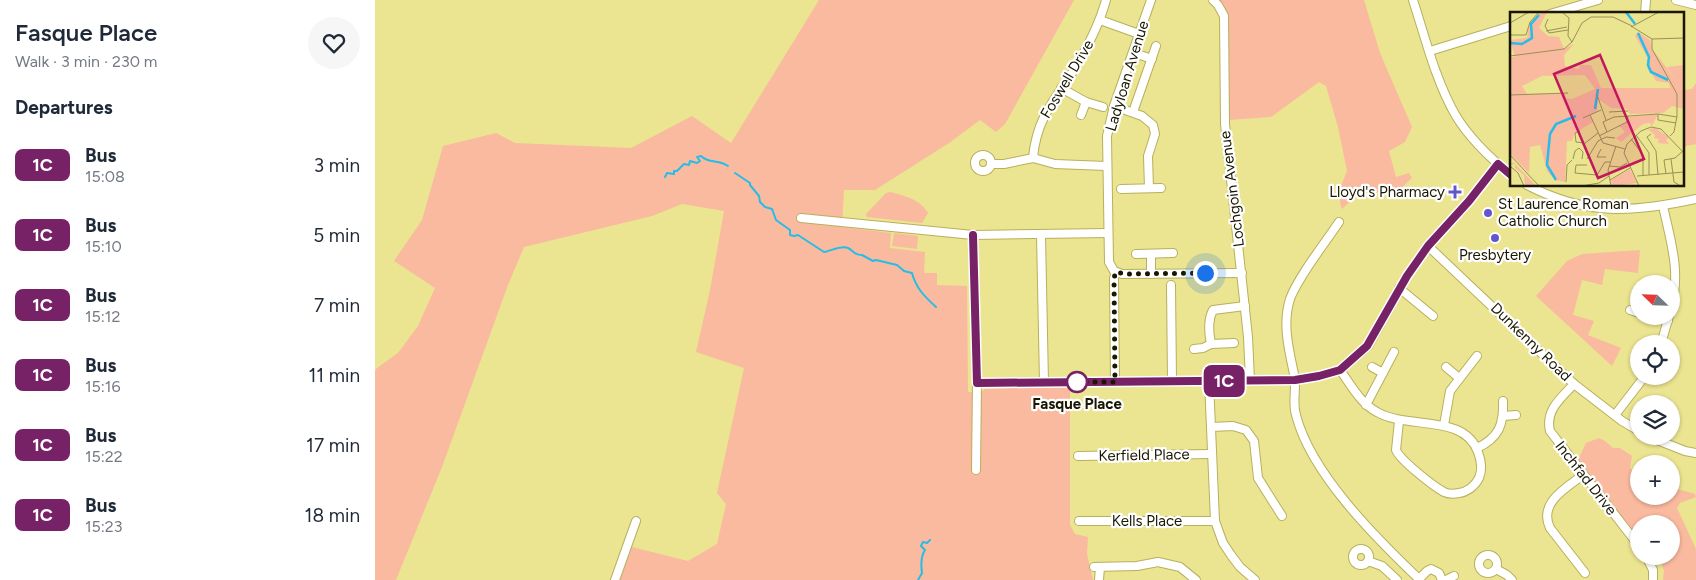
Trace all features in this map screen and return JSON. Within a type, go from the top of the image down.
[{"type":"street","name":"Foswell Drive","points":[[1033,158],[1035,139],[1041,121],[1082,55],[1100,20],[1106,0]]},
{"type":"street","name":"Ladyloan Avenue","points":[[1115,382],[1115,272],[1109,262],[1107,233],[1107,136],[1114,106],[1151,0]]},
{"type":"street","name":"Lochgoin Avenue","points":[[1213,0],[1219,4],[1224,16],[1225,124],[1242,272],[1250,380]]},
{"type":"street","points":[[1413,0],[1447,99],[1457,117],[1478,146],[1510,174]]},
{"type":"street","points":[[1557,12],[1598,0]]},
{"type":"street","points":[[1676,0],[1696,6]]},
{"type":"street","points":[[1100,20],[1139,34]]},
{"type":"street","points":[[1430,51],[1510,26]]},
{"type":"street","points":[[1133,112],[1156,46]]},
{"type":"street","points":[[1140,55],[1152,59]]},
{"type":"street","points":[[1061,88],[1086,102],[1103,107]]},
{"type":"street","points":[[1081,114],[1086,102]]},
{"type":"street","points":[[1114,106],[1133,112],[1150,121],[1155,134],[1148,156],[1149,188]]},
{"type":"street","points":[[991,164],[1004,164],[1033,158],[1055,164],[1107,166]]},
{"type":"street","points":[[977,383],[1295,380],[1340,370],[1367,346],[1399,288],[1428,246],[1469,201],[1498,164]]},
{"type":"street","points":[[1529,186],[1556,199],[1595,208],[1622,210],[1663,206],[1696,199]]},
{"type":"street","points":[[1121,188],[1161,188]]},
{"type":"street","points":[[1663,206],[1677,275]]},
{"type":"street","points":[[801,218],[973,235],[1107,233]]},
{"type":"street","points":[[1339,222],[1294,289],[1290,300],[1287,314],[1287,337],[1295,380],[1295,414],[1307,448],[1336,490],[1389,550],[1420,579],[1431,569],[1439,573],[1442,580]]},
{"type":"street","points":[[1041,234],[1044,382]]},
{"type":"street","points":[[973,235],[977,383],[976,470]]},
{"type":"street","name":"Dunkenny Road","points":[[1428,246],[1574,384],[1630,425]]},
{"type":"street","points":[[1136,254],[1173,253]]},
{"type":"street","points":[[1151,254],[1151,274]]},
{"type":"street","points":[[1115,272],[1151,274],[1242,272]]},
{"type":"street","points":[[1171,285],[1172,381]]},
{"type":"street","points":[[1399,288],[1433,316]]},
{"type":"street","points":[[1211,344],[1211,315],[1213,310],[1245,306]]},
{"type":"street","points":[[1194,349],[1203,348],[1211,344],[1234,343]]},
{"type":"street","points":[[1366,405],[1394,352]]},
{"type":"street","points":[[1444,425],[1449,394],[1477,356]]},
{"type":"street","points":[[1372,367],[1383,372]]},
{"type":"street","points":[[1446,367],[1459,378]]},
{"type":"street","points":[[1340,370],[1366,405],[1379,414],[1399,421],[1444,425],[1465,434],[1477,448],[1481,463],[1480,474],[1475,483],[1466,491],[1446,493],[1404,461],[1397,452],[1395,443],[1399,421]]},
{"type":"street","points":[[1209,381],[1215,521],[1223,542],[1231,555],[1253,579]]},
{"type":"street","name":"Inchfad Drive","points":[[1574,384],[1552,408],[1548,424],[1551,434],[1630,535]]},
{"type":"street","points":[[1615,415],[1638,385]]},
{"type":"street","points":[[1477,448],[1486,444],[1495,435],[1503,416],[1503,401]]},
{"type":"street","points":[[1503,416],[1516,415]]},
{"type":"street","points":[[1211,427],[1233,426],[1246,430],[1254,441],[1258,478],[1282,516]]},
{"type":"street","points":[[1670,445],[1696,453]]},
{"type":"street","name":"Kerfield Place","points":[[1078,456],[1211,454]]},
{"type":"street","points":[[1583,475],[1552,500],[1547,509],[1547,521],[1550,528],[1585,573]]},
{"type":"street","points":[[615,580],[636,521]]},
{"type":"street","name":"Kells Place","points":[[1079,521],[1215,521]]},
{"type":"street","points":[[1368,561],[1382,566],[1397,580]]},
{"type":"street","points":[[1099,580],[1097,567],[1137,566],[1158,562],[1180,568],[1195,580]]},
{"type":"street","points":[[1650,565],[1653,570],[1653,580]]},
{"type":"street","points":[[1496,569],[1512,580]]},
{"type":"shaded area","points":[[819,0],[1074,0],[1005,124],[996,132],[980,120],[949,143],[875,190],[844,190],[842,227],[891,233],[890,248],[925,252],[924,273],[937,273],[937,285],[967,286],[968,392],[980,393],[985,389],[1056,387],[1070,389],[1070,525],[1075,534],[1088,537],[1087,554],[1093,580],[616,580],[628,546],[688,561],[717,544],[726,504],[717,493],[744,368],[696,352],[710,290],[724,211],[682,204],[652,216],[524,247],[508,285],[442,467],[396,580],[375,580],[375,371],[398,353],[418,326],[435,288],[394,261],[422,220],[443,146],[496,133],[515,143],[631,148],[692,116],[731,143]]},
{"type":"shaded area","points":[[1219,0],[1364,0],[1380,53],[1412,127],[1405,142],[1389,151],[1396,177],[1409,173],[1412,178],[1397,192],[1359,193],[1342,209],[1340,203],[1341,186],[1347,171],[1338,127],[1326,86],[1319,82],[1271,117],[1228,120],[1227,14]]},
{"type":"shaded area","points":[[1696,83],[1696,144],[1683,147],[1683,90],[1692,89]]},
{"type":"shaded area","points":[[890,192],[921,204],[928,213],[922,223],[867,217],[866,214],[886,193]]},
{"type":"shaded area","points":[[894,233],[918,236],[917,249],[892,246]]},
{"type":"shaded area","points":[[1640,250],[1638,273],[1605,269],[1602,285],[1582,280],[1573,315],[1594,321],[1588,335],[1621,348],[1612,366],[1536,296],[1567,261],[1582,254]]},
{"type":"shaded area","points":[[1599,438],[1613,448],[1620,448],[1630,455],[1630,505],[1679,505],[1677,508],[1696,549],[1696,580],[1663,580],[1664,571],[1662,565],[1680,565],[1680,515],[1630,515],[1630,529],[1577,462],[1586,443]]},
{"type":"shaded area","points":[[1680,490],[1695,494],[1696,497],[1680,503]]},
{"type":"waterway","points":[[665,177],[667,173],[674,174],[674,171],[677,171],[684,164],[689,165],[690,161],[697,163],[700,161],[697,157],[701,156],[707,160],[728,166]]},
{"type":"waterway","points":[[735,173],[750,183],[759,196],[760,202],[765,207],[772,209],[776,220],[790,230],[790,235],[798,235],[824,252],[845,247],[873,261],[897,265],[904,271],[912,273],[921,292],[936,307]]},
{"type":"waterway","points":[[918,580],[922,573],[922,561],[925,550],[921,546],[923,542],[927,543],[930,540]]},
{"type":"bus line","name":"1C","points":[[973,235],[977,383],[1295,380],[1340,370],[1367,346],[1407,276],[1428,246],[1469,201],[1498,164],[1510,174]]},
{"type":"place","name":"Lloyd's Pharmacy","points":[[1455,192]]},
{"type":"place","name":"St Laurence Roman Catholic Church","points":[[1488,213]]},
{"type":"place","name":"Presbytery","points":[[1495,238]]},
{"type":"place","name":"Fasque Place","points":[[1077,382]]},
{"type":"route","points":[[1077,382],[1115,382],[1114,278],[1116,272],[1119,274],[1205,273]]}]
